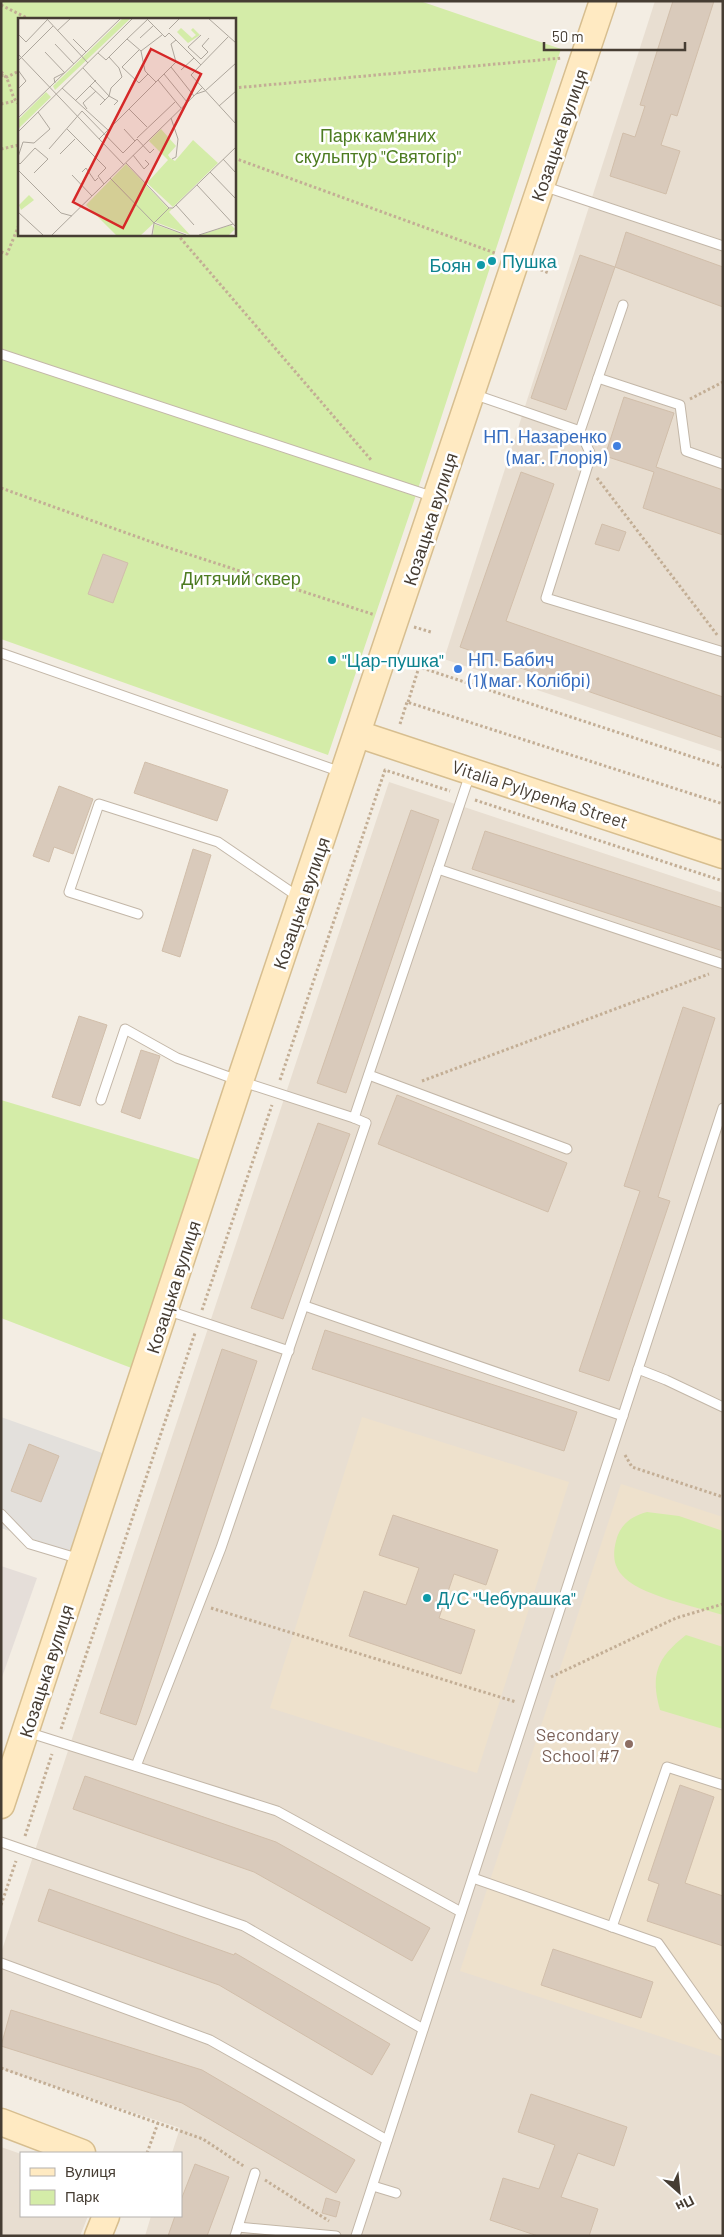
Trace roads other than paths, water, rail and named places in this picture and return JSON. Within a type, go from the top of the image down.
[{"type":"street","name":"Козацька вулиця","points":[[1,1805],[240,1081],[345,774],[603,1]]},
{"type":"street","name":"Vitalia Pylypenka Street","points":[[358,734],[723,855]]},
{"type":"street","points":[[1,2122],[79,2152]]},
{"type":"street","points":[[98,2236],[106,2217]]},
{"type":"lane","points":[[542,186],[723,246]]},
{"type":"lane","points":[[623,305],[580,431],[591,455],[546,598],[723,652]]},
{"type":"lane","points":[[1,354],[437,498]]},
{"type":"lane","points":[[598,378],[680,405],[686,451],[723,464]]},
{"type":"lane","points":[[472,393],[580,431]]},
{"type":"lane","points":[[1,653],[345,774]]},
{"type":"lane","points":[[354,1118],[471,771]]},
{"type":"lane","points":[[138,914],[69,892],[99,804],[218,842],[302,900]]},
{"type":"lane","points":[[438,868],[723,964]]},
{"type":"lane","points":[[101,1100],[124,1029],[177,1058],[366,1123],[221,1548],[136,1766]]},
{"type":"lane","points":[[369,1075],[567,1149]]},
{"type":"lane","points":[[356,2236],[723,1108]]},
{"type":"lane","points":[[305,1306],[623,1416]]},
{"type":"lane","points":[[166,1309],[289,1351]]},
{"type":"lane","points":[[638,1369],[723,1407]]},
{"type":"lane","points":[[1,1514],[30,1544],[83,1560]]},
{"type":"lane","points":[[26,1732],[277,1811],[461,1912]]},
{"type":"lane","points":[[612,1927],[667,1767],[723,1785]]},
{"type":"lane","points":[[1,1842],[244,1926],[423,2029]]},
{"type":"lane","points":[[473,1878],[658,1943],[723,2035]]},
{"type":"lane","points":[[1,1963],[210,2040],[387,2140]]},
{"type":"lane","points":[[255,2173],[237,2231],[336,2236]]},
{"type":"lane","points":[[373,2186],[396,2193]]},
{"type":"place","name":"Пушка","points":[[492,261]]},
{"type":"place","name":"Боян","points":[[481,265]]},
{"type":"place","name":"НП. Назаренко (маг. Глорія)","points":[[617,446]]},
{"type":"place","name":"\"Цар-пушка\"","points":[[332,660]]},
{"type":"place","name":"НП. Бабич (1)(маг. Колібрі)","points":[[458,669]]},
{"type":"place","name":"Д/С \"Чебурашка\"","points":[[427,1598]]},
{"type":"place","name":"Secondary School #7","points":[[629,1744]]},
{"type":"park label","name":"Парк кам'яних скульптур \"Святогір\"","points":[[378,145]]},
{"type":"park label","name":"Дитячий сквер","points":[[241,578]]}]
